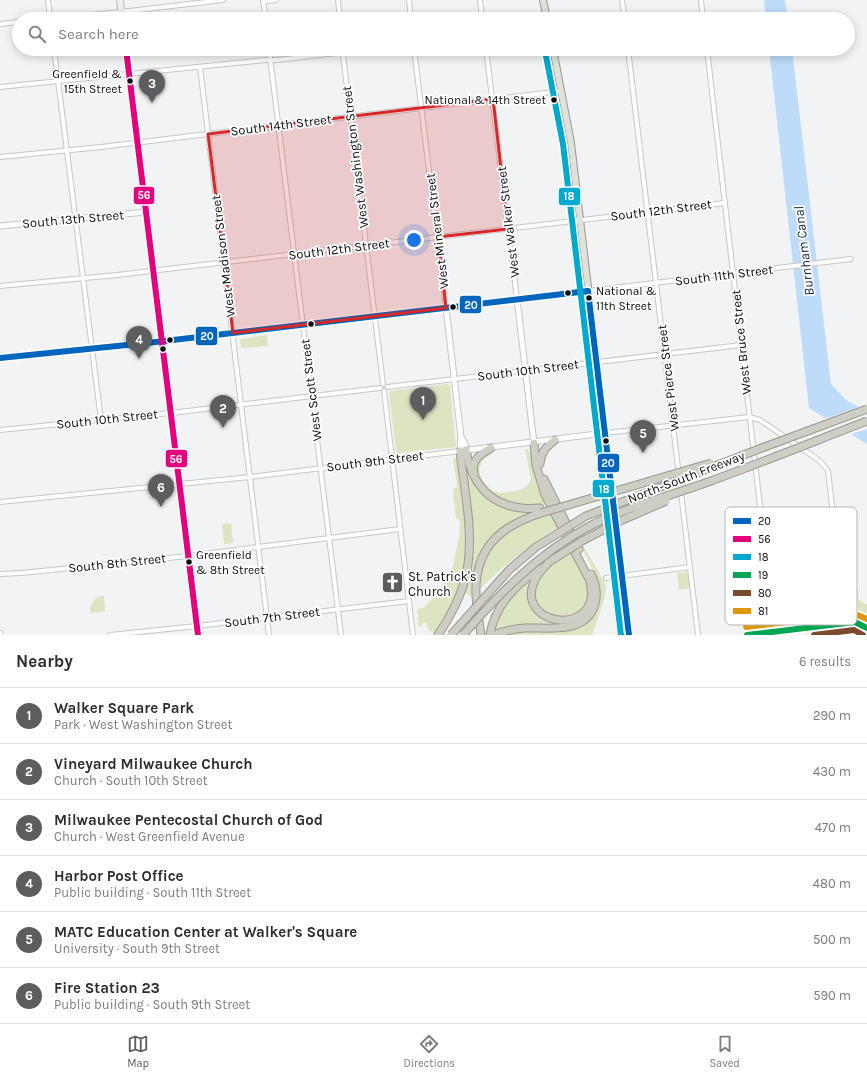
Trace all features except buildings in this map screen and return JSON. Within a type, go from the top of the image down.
[{"type":"highway","name":"North-South Freeway","points":[[451,635],[510,569],[536,547],[586,516],[759,449],[867,410]]},
{"type":"highway","name":"North-South Freeway","points":[[463,635],[496,598],[519,576],[556,548],[586,528],[623,512],[867,421]]},
{"type":"highway","points":[[540,464],[540,456],[544,449],[555,440]]},
{"type":"highway","points":[[494,635],[524,628],[565,629],[575,627],[589,616],[596,598],[597,588],[594,579],[549,490],[534,442]]},
{"type":"highway","points":[[534,442],[536,465],[545,495],[590,581],[591,602],[586,611],[578,618],[569,622],[559,623],[550,621],[539,613],[533,602],[533,583],[537,575],[549,562]]},
{"type":"highway","points":[[475,478],[473,468],[475,461],[480,454],[491,448]]},
{"type":"highway","points":[[481,635],[476,587],[478,568],[486,550],[494,539],[507,528],[540,511],[573,504],[759,449]]},
{"type":"highway","points":[[463,451],[475,478],[492,498],[505,504],[540,511]]},
{"type":"highway","points":[[440,632],[454,607],[463,585],[468,566],[470,540],[463,451]]},
{"type":"highway","points":[[490,635],[492,626],[505,600],[536,571],[582,541],[712,480]]},
{"type":"main road","points":[[120,0],[121,12]]},
{"type":"main road","points":[[543,0],[546,12]]},
{"type":"main road","points":[[127,56],[198,635]]},
{"type":"main road","points":[[554,56],[571,143],[629,635]]},
{"type":"main road","points":[[857,622],[867,620]]},
{"type":"main road","points":[[857,623],[867,628]]},
{"type":"main road","points":[[747,635],[832,625]]},
{"type":"street","points":[[48,0],[49,12]]},
{"type":"street","points":[[121,12],[223,0]]},
{"type":"street","points":[[265,12],[263,1],[276,0]]},
{"type":"street","points":[[338,0],[339,12]]},
{"type":"street","points":[[409,0],[411,12]]},
{"type":"street","points":[[480,0],[481,12]]},
{"type":"street","points":[[622,0],[624,12]]},
{"type":"street","points":[[701,0],[702,12]]},
{"type":"street","points":[[0,24],[12,23]]},
{"type":"street","points":[[55,56],[101,420]]},
{"type":"street","name":"West Scott Street","points":[[270,56],[280,125],[294,254],[341,635]]},
{"type":"street","points":[[0,87],[277,60],[304,56]]},
{"type":"street","name":"West Washington Street","points":[[345,56],[365,245],[375,316],[413,635]]},
{"type":"street","name":"West Mineral Street","points":[[415,56],[438,237],[461,437],[465,444],[463,451]]},
{"type":"street","name":"West Walker Street","points":[[487,56],[534,442]]},
{"type":"street","name":"West Pierce Street","points":[[629,56],[698,635]]},
{"type":"street","name":"West Bruce Street","points":[[708,56],[760,507]]},
{"type":"street","name":"West Madison Street","points":[[200,67],[269,635]]},
{"type":"street","name":"South 14th Street","points":[[0,157],[137,143],[561,91]]},
{"type":"street","name":"South 12th Street","points":[[0,286],[153,271],[725,203]]},
{"type":"street","name":"South 13th Street","points":[[0,226],[76,220],[146,212]]},
{"type":"street","name":"South 11th Street","points":[[0,358],[162,342],[851,259]]},
{"type":"street","name":"South 10th Street","points":[[0,430],[242,405],[741,345]]},
{"type":"street","points":[[750,417],[760,420],[820,461],[828,471],[832,507]]},
{"type":"street","name":"South 9th Street","points":[[0,502],[250,477],[606,433],[750,417]]},
{"type":"street","name":"South 8th Street","points":[[0,574],[188,556],[400,529]]},
{"type":"street","points":[[606,578],[690,567]]},
{"type":"street","name":"South 7th Street","points":[[110,635],[409,601]]},
{"type":"street","points":[[846,625],[847,635]]},
{"type":"highlighted area","points":[[493,99],[508,229],[438,237],[446,308],[233,333],[208,134]]},
{"type":"green space","points":[[267,335],[268,346],[241,348],[240,339]]},
{"type":"green space","points":[[447,384],[450,386],[456,447],[397,453],[389,393],[390,391]]},
{"type":"green space","points":[[525,449],[527,449],[532,455],[549,504],[526,505],[501,500],[483,486],[475,471],[476,462],[486,454],[493,453],[483,461],[479,468],[479,473],[484,482],[491,489],[499,493],[522,489],[529,484],[531,479]]},
{"type":"green space","points":[[458,457],[466,515],[467,549],[463,572],[456,594],[435,635],[428,629],[427,623],[422,623],[422,626],[419,627],[417,609],[424,608],[438,592],[453,566],[459,536],[460,522],[456,518],[453,494],[453,488],[456,488],[457,485],[453,459]]},
{"type":"green space","points":[[464,463],[466,463],[475,485],[489,498],[538,510],[491,539],[474,596],[471,599],[471,596],[462,592],[469,563]]},
{"type":"green space","points":[[553,512],[560,526],[518,555],[479,590],[479,577],[484,558],[495,541],[517,524]]},
{"type":"green space","points":[[231,523],[233,543],[224,544],[222,524]]},
{"type":"green space","points":[[582,544],[606,586],[605,597],[592,635],[501,635],[514,631],[572,629],[591,609],[599,598],[600,592],[594,571],[580,545]]},
{"type":"green space","points":[[578,549],[591,576],[595,591],[594,600],[591,609],[585,617],[569,625],[550,627],[521,626],[494,632],[500,614],[505,606],[516,592],[536,573],[537,574],[530,586],[530,597],[534,607],[543,614],[553,619],[565,620],[577,618],[588,612],[593,601],[594,589],[589,574],[576,550]]},
{"type":"green space","points":[[572,550],[586,578],[589,599],[578,616],[551,618],[536,605],[534,590],[536,582],[552,564]]},
{"type":"green space","points":[[686,572],[689,574],[691,588],[679,590],[677,573]]},
{"type":"green space","points":[[857,589],[858,599],[867,604],[867,614],[857,614]]},
{"type":"green space","points":[[99,596],[104,596],[105,612],[90,613],[92,603]]},
{"type":"water","points":[[764,0],[785,0],[787,12],[765,12]]},
{"type":"water","name":"Burnham Canal","points":[[770,56],[793,56],[831,384],[847,401],[867,411],[867,444],[809,408]]},
{"type":"pier","points":[[861,406],[867,409],[867,429],[849,435],[824,419]]},
{"type":"transit line","name":"56","points":[[127,56],[198,635]]},
{"type":"transit line","name":"18","points":[[546,56],[563,144],[621,635]]},
{"type":"transit line","name":"20","points":[[588,291],[629,635]]},
{"type":"transit line","name":"20","points":[[0,358],[156,342],[588,291]]},
{"type":"transit line","name":"81","points":[[857,615],[867,619]]},
{"type":"transit line","name":"19","points":[[857,623],[867,628]]},
{"type":"transit line","name":"81","points":[[746,627],[763,625]]},
{"type":"transit line","name":"19","points":[[747,635],[830,625]]},
{"type":"transit line","name":"80","points":[[814,635],[854,630],[863,635]]},
{"type":"place","name":"Greenfield & 15th Street","points":[[130,81]]},
{"type":"place","name":"National & 14th Street","points":[[554,100]]},
{"type":"place","name":"Milwaukee Pentecostal Church of God","points":[[152,103]]},
{"type":"place","name":"National & 11th Street","points":[[589,298]]},
{"type":"place","name":"Harbor Post Office","points":[[139,359]]},
{"type":"place","name":"Walker Square Park","points":[[423,420]]},
{"type":"place","name":"Vineyard Milwaukee Church","points":[[223,428]]},
{"type":"place","name":"MATC Education Center at Walker's Square","points":[[643,453]]},
{"type":"place","name":"Fire Station 23","points":[[161,507]]},
{"type":"place","name":"Greenfield & 8th Street","points":[[189,562]]},
{"type":"place","name":"St. Patrick's Church","points":[[392,583]]}]
